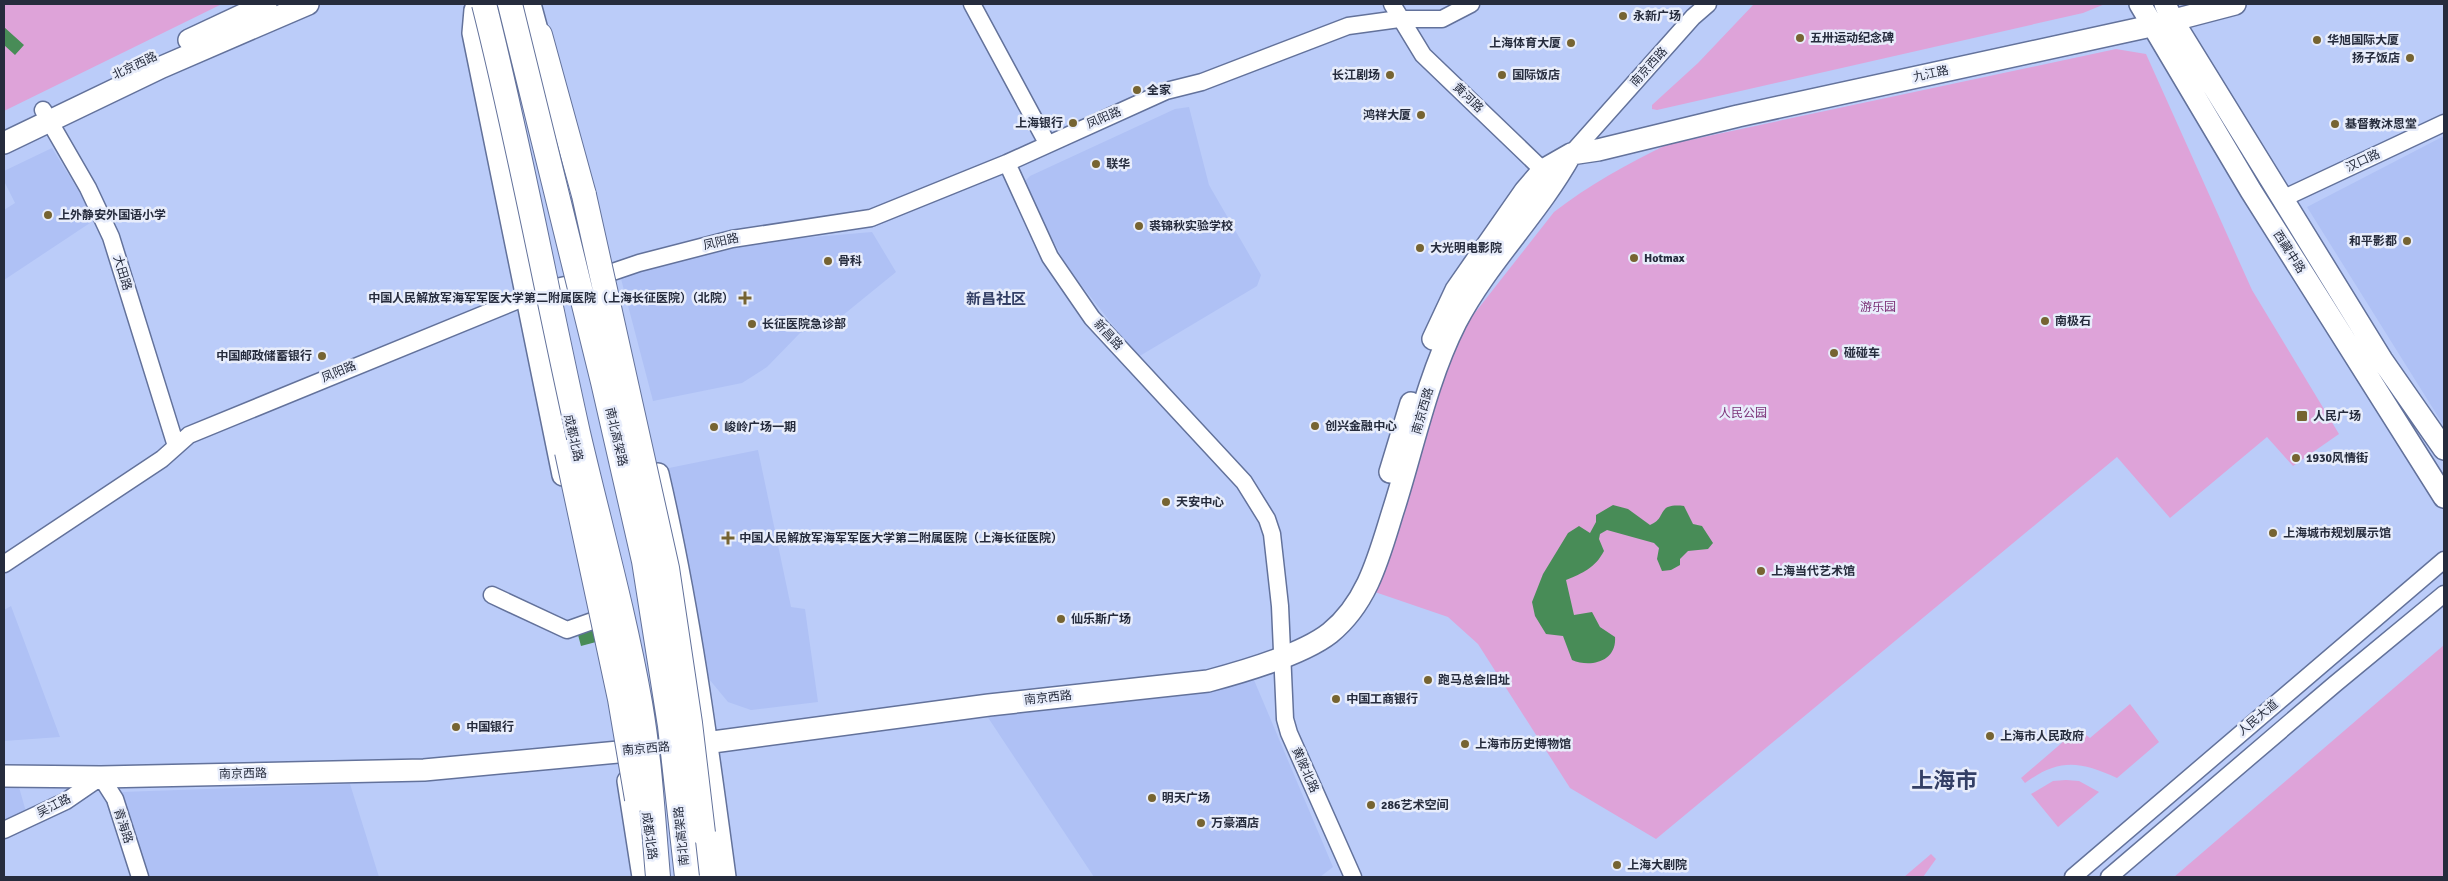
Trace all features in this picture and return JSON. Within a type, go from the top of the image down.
[{"type":"highway","name":"南北高架路","points":[[510,4],[644,561],[676,736],[687,877]]},
{"type":"highway","points":[[478,6],[590,560],[612,658],[642,822],[649,876]]},
{"type":"highway","points":[[478,6],[534,217],[579,434],[618,592],[640,705],[649,876]]},
{"type":"highway","points":[[540,35],[584,195],[674,572],[682,664],[709,877]]},
{"type":"highway","points":[[590,560],[592,487]]},
{"type":"highway","points":[[630,500],[674,572]]},
{"type":"highway","points":[[612,658],[640,705]]},
{"type":"highway","points":[[676,736],[682,664]]},
{"type":"main road","name":"北京西路","points":[[4,128],[47,116],[266,4]]},
{"type":"main road","points":[[4,143],[47,116],[308,4]]},
{"type":"main road","points":[[530,4],[583,150],[601,276],[603,333],[661,580],[676,736],[687,790],[696,877]]},
{"type":"main road","name":"西藏中路","points":[[2140,4],[2151,26],[2251,191],[2444,495]]},
{"type":"main road","name":"九江路","points":[[1571,154],[1598,150],[1738,116],[2151,26],[2169,12],[2235,4]]},
{"type":"main road","points":[[478,6],[473,33],[535,293],[567,498],[598,619],[612,658],[630,750],[649,876]]},
{"type":"main road","name":"西藏中路","points":[[2169,12],[2382,360],[2444,450]]},
{"type":"main road","name":"九江路","points":[[1549,176],[1626,142]]},
{"type":"main road","name":"南京西路","points":[[4,776],[101,777],[424,770],[630,750],[676,736],[708,748],[989,705],[1208,681],[1242,672],[1282,656],[1320,625],[1353,586],[1376,526],[1400,438],[1420,375],[1444,314],[1488,241],[1525,191],[1549,176],[1571,154]]},
{"type":"main road","points":[[601,276],[626,343],[674,572],[708,748],[725,877]]},
{"type":"main road","name":"成都北路","points":[[535,293],[630,750],[647,821],[649,876]]},
{"type":"main road","points":[[603,333],[626,343]]},
{"type":"main road","points":[[664,604],[674,572]]},
{"type":"main road","points":[[687,790],[708,748]]},
{"type":"street","points":[[972,4],[1047,144]]},
{"type":"street","name":"黄河路","points":[[1392,4],[1399,20],[1423,55],[1549,176]]},
{"type":"street","name":"凤阳路","points":[[4,564],[162,459],[189,435],[535,293],[601,276],[638,263],[732,239],[871,218],[1007,163],[1166,91],[1202,82],[1348,26],[1399,20],[1442,19],[1471,4]]},
{"type":"street","name":"南京西路","points":[[1571,154],[1708,4]]},
{"type":"street","name":"大田路","points":[[47,116],[88,188],[111,237],[176,446]]},
{"type":"street","name":"汉口路","points":[[2282,199],[2444,123]]},
{"type":"street","name":"新昌路","points":[[1007,163],[1050,257],[1092,318],[1244,482],[1268,520],[1272,534],[1280,606],[1282,656]]},
{"type":"street","name":"人民大道","points":[[2073,877],[2444,560]]},
{"type":"street","name":"人民大道","points":[[2109,877],[2335,684],[2444,594]]},
{"type":"street","points":[[492,596],[566,630],[598,619]]},
{"type":"street","name":"黄陂北路","points":[[1282,656],[1284,708],[1289,733],[1351,876]]},
{"type":"street","name":"吴江路","points":[[4,830],[66,801],[101,777]]},
{"type":"street","name":"青海路","points":[[101,777],[115,799],[140,877]]},
{"type":"shaded area","points":[[4,27],[24,45],[15,55],[4,45]]},
{"type":"shaded area","name":"裘锦秋实验学校","points":[[1189,107],[1209,185],[1261,275],[1257,286],[1138,357],[1067,267],[1023,183],[1030,176],[1175,109]]},
{"type":"shaded area","points":[[2444,136],[2444,426],[2307,207]]},
{"type":"shaded area","name":"上外静安外国语小学","points":[[52,148],[96,219],[4,280],[4,210],[15,203],[4,181],[4,171]]},
{"type":"shaded area","name":"中国人民解放军海军军医大学第二附属医院（上海长征医院）（北院）","points":[[872,232],[896,272],[837,320],[800,333],[767,367],[742,383],[653,401],[620,275],[767,241]]},
{"type":"shaded area","name":"中国人民解放军海军军医大学第二附属医院（上海长征医院）","points":[[758,450],[791,607],[805,609],[818,702],[751,710],[728,702],[709,679],[664,469]]},
{"type":"shaded area","points":[[1613,505],[1628,509],[1650,525],[1659,519],[1665,509],[1684,506],[1693,524],[1702,526],[1713,543],[1708,549],[1688,551],[1680,559],[1680,565],[1671,570],[1662,571],[1657,559],[1659,548],[1654,543],[1607,530],[1600,534],[1599,539],[1604,551],[1597,562],[1578,575],[1566,580],[1574,615],[1592,612],[1600,627],[1615,637],[1614,645],[1612,652],[1601,661],[1594,663],[1579,662],[1572,660],[1563,636],[1546,634],[1535,616],[1532,602],[1543,574],[1568,533],[1579,526],[1590,533],[1596,522],[1596,515]]},
{"type":"shaded area","points":[[11,606],[60,737],[4,741],[4,610]]},
{"type":"shaded area","points":[[592,627],[596,642],[581,646],[577,631]]},
{"type":"shaded area","name":"明天广场","points":[[1254,680],[1333,867],[1320,877],[1094,877],[985,713],[1210,692]]},
{"type":"shaded area","points":[[350,784],[379,877],[149,877],[122,792]]},
{"type":"shaded area","points":[[19,787],[26,812],[4,821],[4,788]]},
{"type":"green space","points":[[4,4],[222,4],[4,111]]},
{"type":"green space","points":[[1754,4],[2105,4],[2083,13],[1657,110],[1652,109],[1652,105],[1698,63]]},
{"type":"green space","name":"人民公园","points":[[2116,49],[2146,54],[2252,290],[2339,434],[2293,466],[2267,437],[2170,518],[2117,457],[1656,839],[1570,788],[1478,644],[1448,617],[1372,591],[1438,387],[1470,319],[1554,212],[1567,202],[1608,176],[1666,145]]},
{"type":"green space","points":[[2444,645],[2444,877],[2174,877]]},
{"type":"green space","points":[[2130,704],[2159,742],[2117,778],[2092,768],[2070,765],[2049,769],[2025,783],[2021,778],[2078,729],[2090,738]]},
{"type":"green space","points":[[2053,781],[2079,781],[2099,792],[2058,827],[2031,794]]},
{"type":"green space","points":[[1931,854],[1936,859],[1923,877],[1904,877]]},
{"type":"place","name":"永新广场","points":[[1623,16]]},
{"type":"place","name":"五卅运动纪念碑","points":[[1800,38]]},
{"type":"place","name":"华旭国际大厦","points":[[2317,40]]},
{"type":"place","name":"上海体育大厦","points":[[1571,43]]},
{"type":"place","name":"扬子饭店","points":[[2410,58]]},
{"type":"place","name":"长江剧场","points":[[1390,75]]},
{"type":"place","name":"国际饭店","points":[[1502,75]]},
{"type":"place","name":"全家","points":[[1137,90]]},
{"type":"place","name":"鸿祥大厦","points":[[1421,115]]},
{"type":"place","name":"上海银行","points":[[1073,123]]},
{"type":"place","name":"基督教沐恩堂","points":[[2335,124]]},
{"type":"place","name":"联华","points":[[1096,164]]},
{"type":"place","name":"上外静安外国语小学","points":[[48,215]]},
{"type":"place","name":"裘锦秋实验学校","points":[[1139,226]]},
{"type":"place","name":"和平影都","points":[[2407,241]]},
{"type":"place","name":"大光明电影院","points":[[1420,248]]},
{"type":"place","name":"Hotmax","points":[[1634,258]]},
{"type":"place","name":"骨科","points":[[828,261]]},
{"type":"place","name":"中国人民解放军海军军医大学第二附属医院（上海长征医院）（北院）","points":[[745,298]]},
{"type":"place","name":"南极石","points":[[2045,321]]},
{"type":"place","name":"长征医院急诊部","points":[[752,324]]},
{"type":"place","name":"碰碰车","points":[[1834,353]]},
{"type":"place","name":"中国邮政储蓄银行","points":[[322,356]]},
{"type":"place","name":"人民广场","points":[[2302,416]]},
{"type":"place","name":"创兴金融中心","points":[[1315,426]]},
{"type":"place","name":"峻岭广场一期","points":[[714,427]]},
{"type":"place","name":"1930风情街","points":[[2296,458]]},
{"type":"place","name":"天安中心","points":[[1166,502]]},
{"type":"place","name":"上海城市规划展示馆","points":[[2273,533]]},
{"type":"place","name":"中国人民解放军海军军医大学第二附属医院（上海长征医院）","points":[[728,538]]},
{"type":"place","name":"上海当代艺术馆","points":[[1761,571]]},
{"type":"place","name":"仙乐斯广场","points":[[1061,619]]},
{"type":"place","name":"跑马总会旧址","points":[[1428,680]]},
{"type":"place","name":"中国工商银行","points":[[1336,699]]},
{"type":"place","name":"中国银行","points":[[456,727]]},
{"type":"place","name":"上海市人民政府","points":[[1990,736]]},
{"type":"place","name":"上海市历史博物馆","points":[[1465,744]]},
{"type":"place","name":"明天广场","points":[[1152,798]]},
{"type":"place","name":"286艺术空间","points":[[1371,805]]},
{"type":"place","name":"万豪酒店","points":[[1201,823]]},
{"type":"place","name":"上海大剧院","points":[[1617,865]]},
{"type":"district","name":"新昌社区","points":[[996,299]]},
{"type":"district","name":"上海市","points":[[1944,780]]},
{"type":"park label","name":"游乐园","points":[[1878,307]]}]
